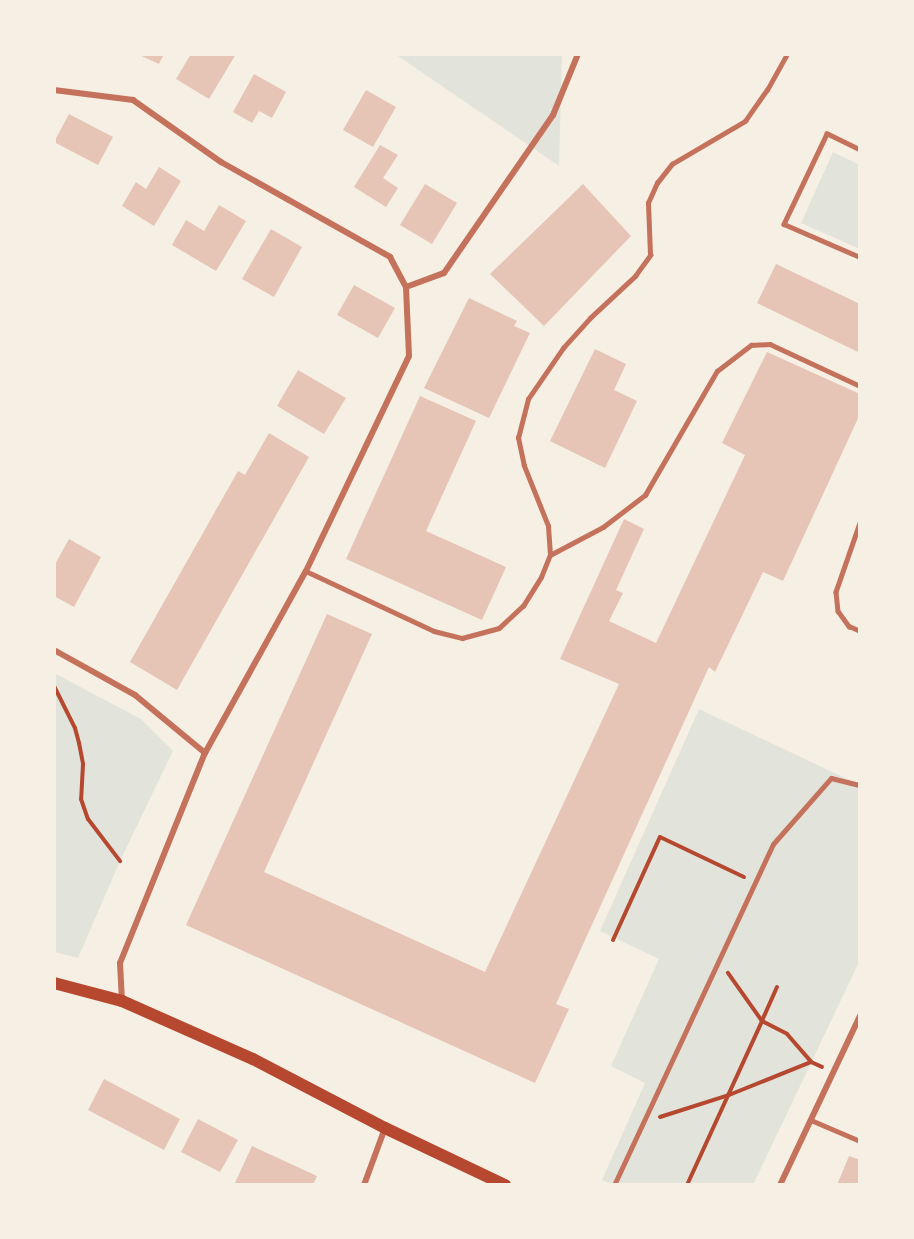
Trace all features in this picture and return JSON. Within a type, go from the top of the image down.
[{"type":"main road","points":[[54,982],[122,1001],[252,1059],[385,1128],[505,1185]]},
{"type":"street","points":[[406,287],[444,273],[553,115],[578,54]]},
{"type":"street","points":[[54,90],[133,100],[221,162],[390,257],[406,287],[409,356],[306,571],[205,753],[120,963],[122,1001]]},
{"type":"street","points":[[54,650],[135,695],[205,753]]},
{"type":"street","points":[[614,1185],[773,844],[831,778],[860,785]]},
{"type":"street","points":[[780,1185],[860,1016]]},
{"type":"street","points":[[364,1185],[385,1128]]},
{"type":"lane","points":[[306,571],[434,631],[462,638],[499,628],[523,606],[541,577],[550,555],[549,526],[524,466],[518,438],[528,399],[564,348],[590,318],[634,276],[650,255],[648,203],[657,183],[672,164],[745,121],[767,90],[787,54]]},
{"type":"lane","points":[[860,150],[827,134],[784,224],[860,257]]},
{"type":"lane","points":[[550,555],[603,527],[645,495],[717,371],[751,345],[770,344],[860,386]]},
{"type":"lane","points":[[860,523],[836,592],[838,611],[849,626],[860,632]]},
{"type":"lane","points":[[811,1120],[860,1141]]},
{"type":"path","points":[[54,686],[77,736],[83,764],[81,799],[88,819],[120,861]]},
{"type":"path","points":[[613,940],[660,837],[754,882]]},
{"type":"path","points":[[718,959],[762,1021],[786,1034],[811,1062],[833,1072]]},
{"type":"path","points":[[687,1185],[777,987]]},
{"type":"path","points":[[643,1123],[729,1095],[811,1062]]},
{"type":"shaded area","points":[[395,54],[562,54],[559,166]]},
{"type":"shaded area","points":[[833,152],[860,165],[860,249],[801,223]]},
{"type":"shaded area","points":[[54,673],[141,719],[173,751],[120,861],[78,958],[54,952]]},
{"type":"shaded area","points":[[699,709],[860,785],[860,960],[753,1185],[614,1185],[602,1180],[645,1083],[611,1066],[659,959],[600,931]]},
{"type":"building","points":[[137,54],[164,54],[159,64]]},
{"type":"building","points":[[191,54],[236,54],[209,99],[176,79]]},
{"type":"building","points":[[254,74],[286,92],[272,118],[259,111],[252,123],[233,112]]},
{"type":"building","points":[[366,90],[396,107],[373,147],[343,130]]},
{"type":"building","points":[[69,114],[113,137],[98,165],[54,142]]},
{"type":"building","points":[[380,145],[398,155],[383,178],[398,188],[386,207],[354,187]]},
{"type":"building","points":[[159,167],[181,181],[154,226],[122,206],[136,182],[146,189]]},
{"type":"building","points":[[425,184],[457,203],[432,244],[400,225]]},
{"type":"building","points":[[583,184],[631,236],[544,326],[490,274]]},
{"type":"building","points":[[219,205],[246,221],[216,271],[172,245],[186,220],[204,231]]},
{"type":"building","points":[[271,229],[302,247],[274,297],[242,279]]},
{"type":"building","points":[[776,264],[860,304],[860,353],[757,303]]},
{"type":"building","points":[[354,285],[395,308],[378,338],[337,315]]},
{"type":"building","points":[[469,298],[517,321],[514,326],[530,333],[489,418],[424,388]]},
{"type":"building","points":[[595,349],[626,364],[614,390],[637,401],[605,468],[550,441]]},
{"type":"building","points":[[767,352],[860,394],[860,414],[783,581],[763,572],[715,672],[709,667],[556,1004],[569,1009],[535,1083],[186,925],[327,614],[372,634],[264,872],[485,972],[619,684],[560,659],[624,519],[644,529],[616,590],[623,593],[609,621],[656,643],[745,455],[722,443]]},
{"type":"building","points":[[298,370],[346,398],[324,434],[277,406]]},
{"type":"building","points":[[420,396],[476,421],[426,531],[506,567],[482,620],[346,559]]},
{"type":"building","points":[[269,433],[309,457],[177,690],[130,662],[238,471],[245,475]]},
{"type":"building","points":[[69,539],[101,557],[74,607],[54,596],[54,566]]},
{"type":"building","points":[[104,1079],[180,1119],[164,1150],[88,1110]]},
{"type":"building","points":[[198,1119],[238,1140],[220,1172],[181,1152]]},
{"type":"building","points":[[252,1146],[317,1176],[313,1185],[234,1185]]},
{"type":"building","points":[[849,1156],[860,1160],[860,1185],[837,1185]]}]
